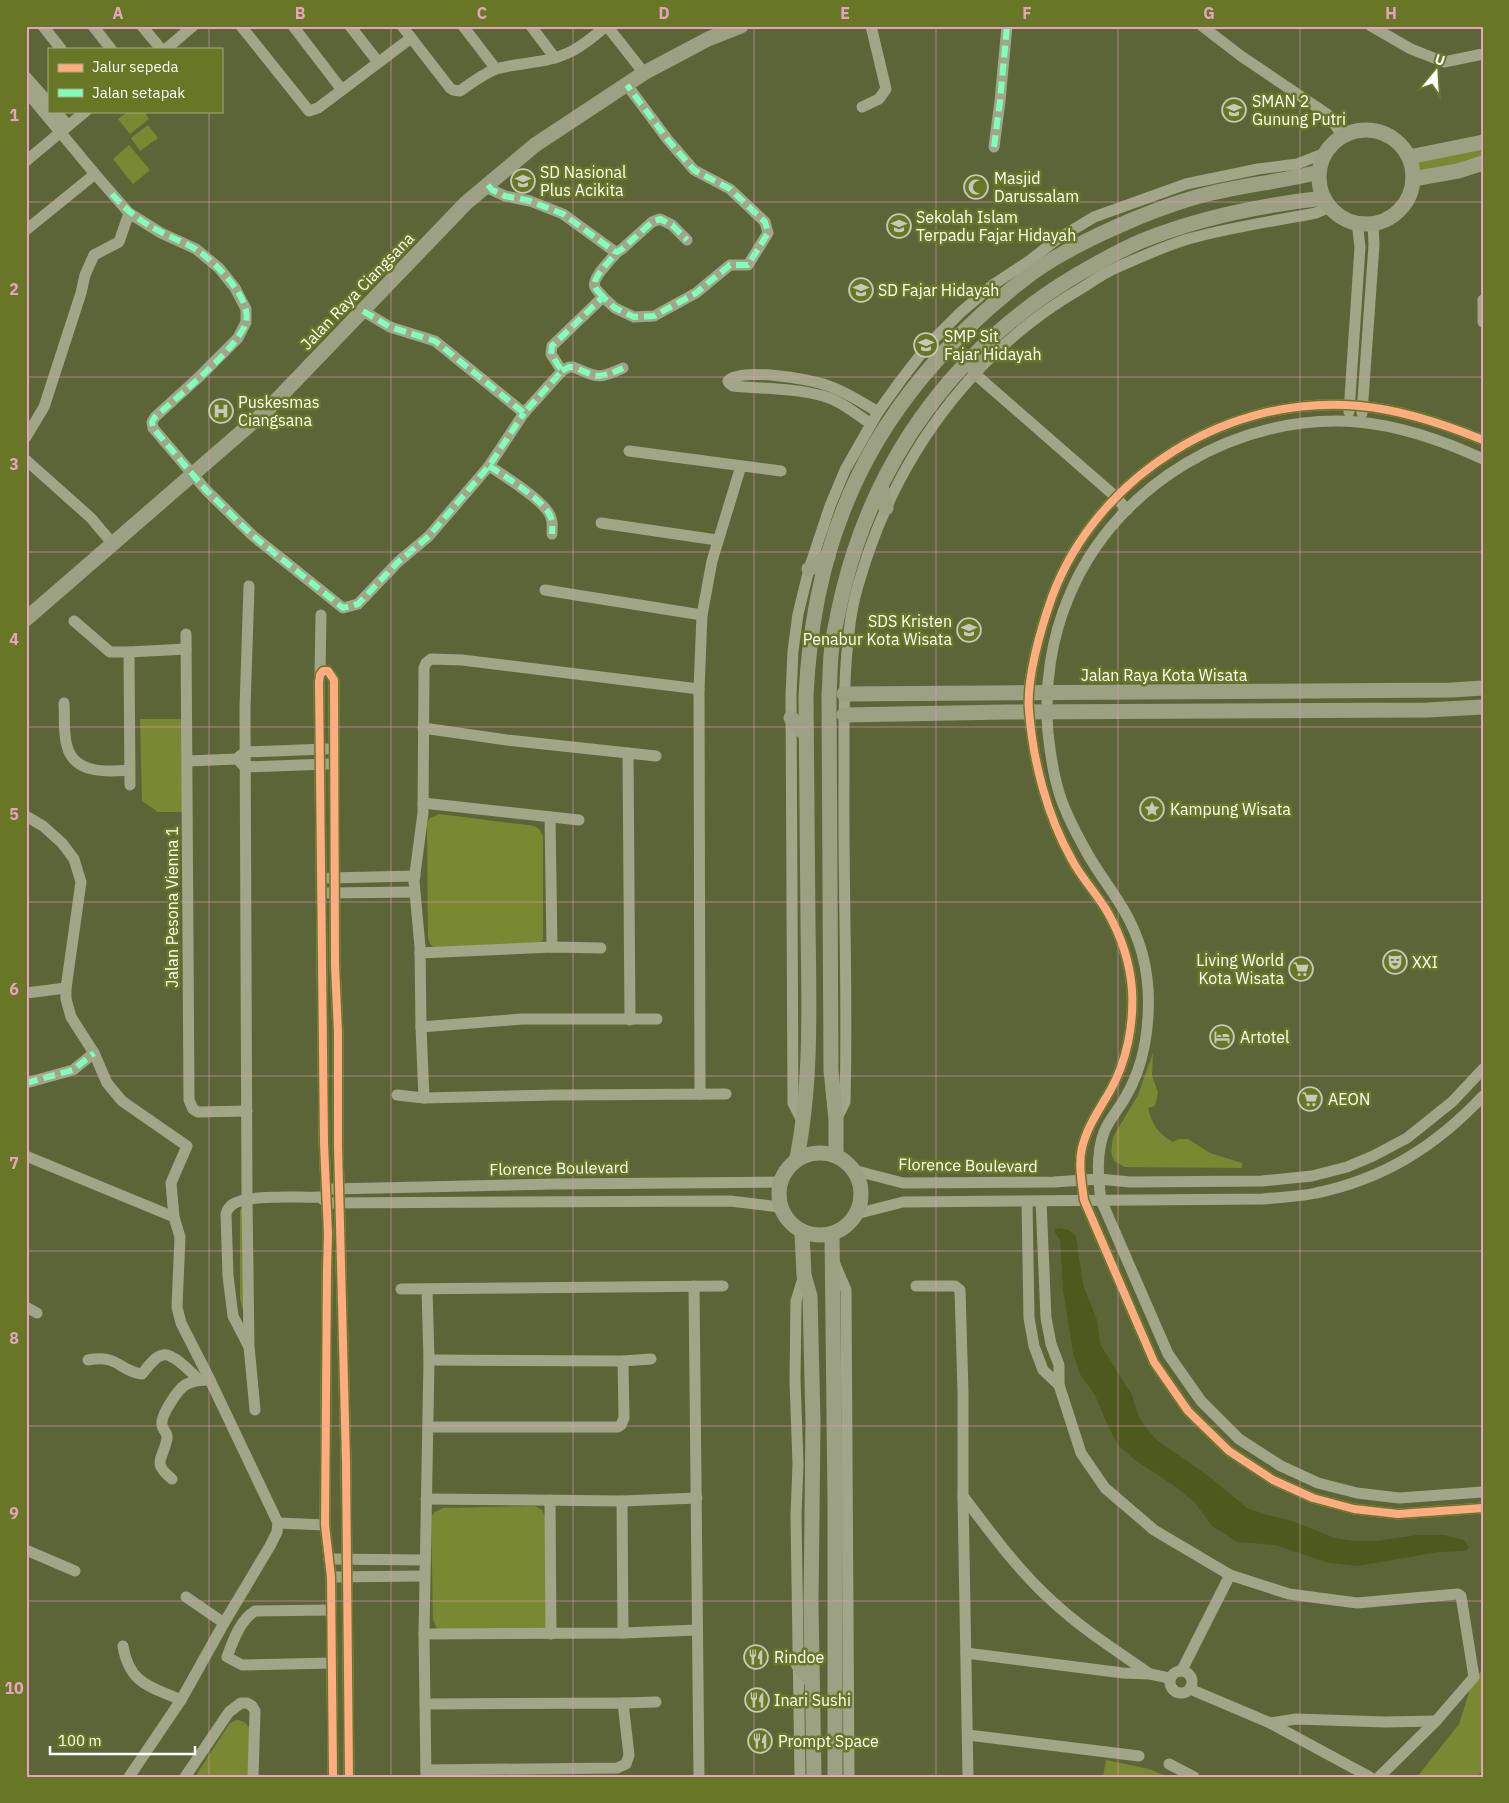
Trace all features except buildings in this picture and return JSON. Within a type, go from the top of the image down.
[{"type":"street","points":[[43,26],[59,48]]},
{"type":"street","points":[[93,26],[110,48]]},
{"type":"street","points":[[142,26],[160,48]]},
{"type":"street","points":[[167,48],[193,26]]},
{"type":"street","points":[[241,26],[310,111],[318,108],[411,38]]},
{"type":"street","points":[[293,26],[342,90]]},
{"type":"street","points":[[350,26],[378,62]]},
{"type":"street","points":[[402,26],[453,90],[460,91],[479,77],[496,69],[556,58],[579,48],[606,26],[644,73]]},
{"type":"street","points":[[463,26],[496,69]]},
{"type":"street","points":[[531,26],[556,58]]},
{"type":"street","name":"Jalan Raya Ciangsana","points":[[26,619],[268,408],[466,202],[535,145],[644,73],[708,39],[741,26]]},
{"type":"street","points":[[862,107],[880,99],[886,89],[871,26]]},
{"type":"street","points":[[994,148],[1007,26]]},
{"type":"street","points":[[1202,26],[1241,56],[1327,114],[1343,136]]},
{"type":"street","points":[[1371,26],[1411,49],[1444,62],[1483,54]]},
{"type":"street","points":[[26,77],[48,102]]},
{"type":"street","points":[[627,85],[668,140],[694,170],[730,189],[765,222],[768,233],[748,265],[730,265],[696,293],[654,316],[634,317],[615,308],[595,288],[594,282],[597,276],[617,252],[652,222],[660,219],[672,225],[688,240]]},
{"type":"street","points":[[27,92],[64,129]]},
{"type":"street","points":[[56,112],[64,129],[94,174],[129,213],[161,233],[196,249],[219,268],[230,281],[246,309],[246,322],[238,338],[155,417],[152,422],[152,428],[192,474],[252,535],[343,608],[358,604],[398,562],[429,536],[489,466],[524,413],[562,370],[573,367],[598,377],[605,377],[623,368]]},
{"type":"street","points":[[26,162],[85,112]]},
{"type":"street","points":[[1361,130],[1381,132],[1398,141],[1409,157],[1413,179],[1410,195],[1401,208],[1388,218],[1373,223],[1357,222],[1342,217],[1327,202],[1320,184],[1319,172],[1325,153],[1333,143],[1343,136],[1361,130]]},
{"type":"street","points":[[1409,157],[1483,142]]},
{"type":"street","points":[[804,1124],[793,1103],[793,651],[798,614],[809,569],[830,506],[845,470],[878,412],[928,346],[961,312],[994,284],[1056,240],[1094,217],[1186,184],[1258,169],[1297,164],[1325,153]]},
{"type":"street","points":[[1413,179],[1458,171],[1483,163]]},
{"type":"street","points":[[797,1158],[804,1124],[808,1083],[806,696],[808,653],[814,617],[828,558],[843,511],[874,447],[912,388],[973,323],[1036,270],[1063,253],[1133,220],[1207,194],[1319,172]]},
{"type":"street","points":[[26,230],[94,174]]},
{"type":"street","points":[[488,185],[492,190],[505,196],[530,201],[563,214],[591,236],[617,252]]},
{"type":"street","points":[[836,1156],[836,1120],[831,1070],[829,694],[831,655],[836,620],[850,563],[865,521],[881,486],[908,436],[930,403],[958,370],[1025,309],[1108,256],[1143,240],[1211,218],[1292,201],[1327,202]]},
{"type":"street","points":[[836,1120],[845,1102],[846,1070],[844,694],[850,622],[864,568],[878,526],[904,470],[946,406],[1000,349],[1048,310],[1113,269],[1190,238],[1316,213],[1327,202]]},
{"type":"street","points":[[26,437],[44,408],[85,275],[94,255],[119,242],[129,213]]},
{"type":"street","points":[[1349,422],[1360,247],[1357,222]]},
{"type":"street","points":[[1362,422],[1374,245],[1373,223]]},
{"type":"street","points":[[562,370],[552,354],[552,346],[604,297]]},
{"type":"street","points":[[1483,300],[1483,322]]},
{"type":"street","points":[[1025,309],[1048,310]]},
{"type":"street","points":[[362,311],[390,327],[435,340],[524,413]]},
{"type":"street","points":[[975,374],[985,344]]},
{"type":"street","points":[[928,346],[940,357]]},
{"type":"street","points":[[975,374],[1116,497],[1127,510]]},
{"type":"street","points":[[871,424],[824,396],[777,389],[733,386],[728,381],[736,375],[772,375],[817,382],[845,393],[878,412]]},
{"type":"street","points":[[1483,440],[1409,415],[1363,406],[1305,406],[1224,425],[1179,448],[1142,474],[1116,497],[1072,554],[1061,574],[1048,610],[1028,693],[1036,758],[1046,798],[1072,860],[1108,912],[1127,961],[1132,991],[1132,1020],[1127,1047],[1112,1089],[1090,1126],[1081,1151],[1081,1179],[1084,1200],[1154,1362],[1188,1411],[1229,1452],[1273,1480],[1313,1498],[1354,1509],[1398,1514],[1483,1508]]},
{"type":"street","points":[[1483,459],[1450,444],[1404,431],[1362,422],[1349,422],[1297,425],[1268,430],[1226,443],[1189,460],[1150,488],[1127,510],[1108,532],[1087,562],[1070,594],[1055,639],[1048,693],[1048,734],[1058,790],[1087,852],[1130,921],[1146,965],[1148,1022],[1143,1051],[1126,1096],[1104,1131],[1099,1152],[1098,1179],[1100,1200],[1168,1354],[1201,1401],[1239,1439],[1281,1466],[1318,1483],[1357,1493],[1399,1498],[1483,1492]]},
{"type":"street","points":[[889,424],[908,436]]},
{"type":"street","points":[[629,451],[781,471]]},
{"type":"street","points":[[26,460],[91,518],[112,543]]},
{"type":"street","points":[[489,466],[518,484],[547,509],[552,517],[552,534]]},
{"type":"street","points":[[700,1094],[699,689],[702,615],[717,540],[741,466]]},
{"type":"street","points":[[881,486],[886,508]]},
{"type":"street","points":[[601,523],[717,540]]},
{"type":"street","points":[[809,569],[828,558]]},
{"type":"street","points":[[248,586],[242,760],[249,1346],[255,1410]]},
{"type":"street","points":[[545,590],[702,615]]},
{"type":"street","points":[[321,615],[319,764],[325,1196],[328,1234],[326,1280],[325,1525],[331,1577],[333,1777]]},
{"type":"street","points":[[74,621],[110,652],[186,648]]},
{"type":"street","name":"Jalan Pesona Vienna 1","points":[[186,634],[189,1100],[193,1109],[198,1112],[247,1112]]},
{"type":"street","points":[[129,652],[130,785]]},
{"type":"street","points":[[424,1098],[420,953],[414,892],[423,802],[424,668],[426,663],[431,659],[462,660],[699,689]]},
{"type":"street","points":[[320,675],[323,671],[328,671],[334,680],[335,965],[338,1033],[339,1188],[348,1576],[349,1777]]},
{"type":"street","name":"Jalan Raya Kota Wisata","points":[[844,694],[1452,690],[1483,688]]},
{"type":"street","points":[[1360,690],[1360,710]]},
{"type":"street","points":[[64,703],[67,746],[75,760],[87,769],[105,772],[129,770]]},
{"type":"street","points":[[844,715],[1427,710],[1483,707]]},
{"type":"street","points":[[792,718],[806,735]]},
{"type":"street","points":[[424,728],[507,740],[656,756]]},
{"type":"street","points":[[242,760],[333,749]]},
{"type":"street","points":[[628,753],[630,1020]]},
{"type":"street","points":[[188,761],[242,760],[334,764]]},
{"type":"street","points":[[423,802],[579,820]]},
{"type":"street","points":[[26,816],[43,826],[62,843],[74,859],[81,882],[66,988],[66,999],[71,1016],[94,1053],[107,1083],[122,1101],[187,1146],[171,1183],[174,1217],[180,1237],[178,1307],[181,1324],[205,1380],[278,1523],[278,1532],[181,1700],[129,1777]]},
{"type":"street","points":[[550,817],[552,947]]},
{"type":"street","points":[[322,878],[415,876]]},
{"type":"street","points":[[322,894],[414,892]]},
{"type":"street","points":[[420,953],[552,947],[601,948]]},
{"type":"street","points":[[26,993],[66,988]]},
{"type":"street","points":[[421,1027],[522,1019],[657,1019]]},
{"type":"street","points":[[26,1083],[73,1070],[94,1053]]},
{"type":"street","name":"Florence Boulevard","points":[[853,1170],[903,1184],[1054,1182],[1081,1179],[1130,1182],[1262,1181],[1312,1176],[1347,1167],[1407,1138],[1452,1102],[1483,1069]]},
{"type":"street","points":[[397,1095],[424,1098],[726,1094]]},
{"type":"street","points":[[856,1214],[903,1202],[1263,1199],[1323,1191],[1356,1182],[1386,1170],[1416,1154],[1464,1116],[1483,1096]]},
{"type":"street","points":[[821,1153],[836,1156],[844,1160],[853,1170],[859,1181],[861,1192],[856,1214],[848,1224],[832,1234],[802,1233],[791,1224],[780,1207],[778,1192],[780,1182],[784,1172],[797,1158],[821,1153]]},
{"type":"street","points":[[26,1156],[174,1217]]},
{"type":"street","name":"Florence Boulevard","points":[[325,1196],[339,1188],[780,1182]]},
{"type":"street","points":[[249,1346],[232,1316],[228,1276],[226,1214],[228,1208],[232,1204],[247,1199],[325,1196]]},
{"type":"street","name":"Florence Boulevard","points":[[325,1196],[340,1203],[730,1201],[780,1207]]},
{"type":"street","points":[[1041,1201],[1046,1318],[1051,1344],[1058,1365],[1059,1385],[1081,1453],[1106,1488],[1154,1530],[1230,1575],[1288,1594],[1357,1603],[1458,1594],[1461,1596],[1474,1677],[1436,1722],[1379,1777]]},
{"type":"street","points":[[1026,1202],[1029,1318],[1034,1346],[1043,1370],[1059,1385]]},
{"type":"street","points":[[802,1233],[804,1275],[810,1296],[813,1422],[812,1682],[814,1777]]},
{"type":"street","points":[[832,1234],[836,1502],[834,1777]]},
{"type":"street","points":[[832,1258],[846,1290],[849,1506],[849,1777]]},
{"type":"street","points":[[800,1777],[796,1516],[798,1464],[795,1380],[796,1301],[804,1275]]},
{"type":"street","points":[[694,1286],[699,1777]]},
{"type":"street","points":[[401,1289],[724,1286]]},
{"type":"street","points":[[916,1286],[955,1286],[960,1290],[968,1777]]},
{"type":"street","points":[[427,1289],[429,1360],[424,1576],[426,1773],[617,1768],[623,1766],[628,1760],[629,1754],[623,1703]]},
{"type":"street","points":[[26,1307],[37,1314]]},
{"type":"street","points":[[88,1360],[101,1358],[111,1360],[142,1374],[161,1355],[166,1354],[205,1380]]},
{"type":"street","points":[[429,1360],[623,1362],[651,1359]]},
{"type":"street","points":[[428,1427],[621,1425],[624,1418],[623,1362]]},
{"type":"street","points":[[172,1479],[160,1467],[159,1460],[167,1434],[162,1425],[162,1418],[180,1388],[187,1384],[205,1380]]},
{"type":"street","points":[[798,1464],[812,1451]]},
{"type":"street","points":[[962,1496],[1006,1550],[1051,1600],[1078,1624],[1150,1674]]},
{"type":"street","points":[[426,1499],[622,1501],[697,1498]]},
{"type":"street","points":[[550,1500],[551,1634]]},
{"type":"street","points":[[622,1501],[623,1633]]},
{"type":"street","points":[[278,1523],[325,1525]]},
{"type":"street","points":[[26,1550],[75,1571]]},
{"type":"street","points":[[329,1559],[425,1560]]},
{"type":"street","points":[[1182,1670],[1230,1575]]},
{"type":"street","points":[[331,1577],[424,1576]]},
{"type":"street","points":[[186,1598],[224,1623]]},
{"type":"street","points":[[331,1610],[255,1611],[248,1615],[234,1638],[228,1657],[242,1665],[332,1663]]},
{"type":"street","points":[[424,1634],[623,1633],[697,1630]]},
{"type":"street","points":[[123,1646],[128,1666],[140,1682],[181,1700]]},
{"type":"street","points":[[966,1653],[1123,1673],[1150,1674],[1169,1678]]},
{"type":"street","points":[[798,1664],[812,1682]]},
{"type":"street","points":[[1182,1670],[1189,1674],[1192,1681],[1190,1689],[1184,1693],[1175,1692],[1170,1686],[1169,1678],[1174,1672],[1182,1670]]},
{"type":"street","points":[[1190,1689],[1270,1723],[1370,1777]]},
{"type":"street","points":[[835,1711],[848,1697]]},
{"type":"street","points":[[425,1704],[656,1702]]},
{"type":"street","points":[[185,1777],[229,1712],[241,1704],[247,1703],[255,1711],[253,1777]]},
{"type":"street","points":[[1270,1723],[1296,1719],[1436,1722]]},
{"type":"street","points":[[968,1735],[1140,1756]]},
{"type":"street","points":[[1169,1764],[1194,1777]]},
{"type":"shaded area","points":[[128,112],[145,112],[149,119],[130,134],[118,119]]},
{"type":"shaded area","points":[[148,125],[158,138],[140,151],[131,138]]},
{"type":"shaded area","points":[[1483,142],[1483,163],[1413,179],[1413,168],[1409,157]]},
{"type":"shaded area","points":[[129,145],[150,170],[133,184],[113,159]]},
{"type":"shaded area","points":[[140,719],[189,719],[189,812],[158,812],[142,801]]},
{"type":"shaded area","points":[[439,814],[535,826],[540,830],[543,836],[543,939],[539,946],[436,949],[430,944],[428,938],[427,823],[430,818]]},
{"type":"shaded area","points":[[1153,1053],[1152,1076],[1158,1092],[1155,1106],[1148,1108],[1156,1128],[1163,1136],[1173,1142],[1178,1139],[1188,1139],[1210,1153],[1242,1163],[1242,1168],[1125,1167],[1114,1161],[1111,1152],[1113,1137],[1138,1095]]},
{"type":"shaded area","points":[[244,1204],[246,1321],[240,1299],[240,1210]]},
{"type":"shaded area","points":[[1055,1229],[1069,1230],[1076,1236],[1083,1285],[1097,1320],[1100,1344],[1132,1395],[1138,1415],[1145,1427],[1158,1441],[1207,1475],[1247,1508],[1264,1514],[1292,1521],[1335,1538],[1377,1541],[1417,1535],[1444,1535],[1464,1540],[1469,1548],[1465,1551],[1438,1552],[1358,1566],[1329,1563],[1275,1545],[1238,1542],[1212,1526],[1196,1504],[1179,1489],[1135,1460],[1118,1445],[1095,1395],[1080,1374],[1073,1353],[1063,1289],[1060,1240],[1055,1233]]},
{"type":"shaded area","points":[[535,1506],[542,1510],[546,1519],[546,1628],[440,1632],[433,1619],[431,1517],[435,1512],[443,1508]]},
{"type":"shaded area","points":[[1483,1670],[1483,1771],[1476,1777],[1417,1777],[1459,1724],[1474,1677]]},
{"type":"shaded area","points":[[237,1720],[245,1723],[250,1730],[251,1777],[195,1777],[230,1723]]},
{"type":"shaded area","points":[[1106,1760],[1149,1769],[1168,1777],[1103,1777]]},
{"type":"marked path","points":[[994,147],[1007,26]]},
{"type":"marked path","points":[[363,311],[390,327],[435,341],[524,413],[562,371],[551,354],[552,346],[603,297],[615,308],[634,317],[654,316],[696,293],[730,265],[748,265],[768,233],[765,222],[730,189],[694,170],[668,140],[627,85]]},
{"type":"marked path","points":[[488,185],[492,190],[505,196],[530,201],[563,214],[617,252],[652,222],[660,219],[672,225],[687,240]]},
{"type":"marked path","points":[[112,194],[141,221],[193,248],[213,263],[238,292],[246,313],[246,322],[232,345],[206,372],[155,417],[152,422],[153,428],[206,490],[252,535],[343,608],[358,604],[398,562],[429,536],[489,466],[524,413]]},
{"type":"marked path","points":[[603,297],[596,288],[596,279],[617,252]]},
{"type":"marked path","points":[[562,371],[573,367],[593,375],[602,376],[623,368]]},
{"type":"marked path","points":[[489,466],[534,497],[542,505],[551,518],[552,534]]},
{"type":"marked path","points":[[26,1083],[73,1070],[94,1053]]},
{"type":"cycle path","points":[[1483,440],[1453,428],[1407,414],[1360,406],[1311,405],[1263,413],[1217,429],[1174,451],[1135,480],[1101,514],[1073,553],[1052,597],[1043,623],[1032,669],[1029,698],[1034,749],[1048,807],[1063,843],[1076,867],[1113,922],[1121,940],[1129,970],[1132,990],[1132,1016],[1125,1055],[1116,1079],[1084,1140],[1080,1161],[1084,1200],[1154,1362],[1188,1411],[1229,1451],[1273,1480],[1313,1498],[1354,1509],[1398,1514],[1483,1508]]},
{"type":"cycle path","points":[[333,1777],[331,1577],[325,1525],[328,1234],[324,1143],[319,682],[323,671],[328,671],[334,680],[335,965],[346,1461],[349,1777]]},
{"type":"place","name":"SMAN 2 Gunung Putri","points":[[1234,110]]},
{"type":"place","name":"SD Nasional Plus Acikita","points":[[523,181]]},
{"type":"place","name":"Masjid Darussalam","points":[[976,187]]},
{"type":"place","name":"Sekolah Islam Terpadu Fajar Hidayah","points":[[899,226]]},
{"type":"place","name":"SD Fajar Hidayah","points":[[861,290]]},
{"type":"place","name":"SMP Sit Fajar Hidayah","points":[[926,345]]},
{"type":"place","name":"Puskesmas Ciangsana","points":[[221,411]]},
{"type":"place","name":"SDS Kristen Penabur Kota Wisata","points":[[969,630]]},
{"type":"place","name":"Kampung Wisata","points":[[1152,809]]},
{"type":"place","name":"XXI","points":[[1395,962]]},
{"type":"place","name":"Living World Kota Wisata","points":[[1301,969]]},
{"type":"place","name":"Artotel","points":[[1222,1037]]},
{"type":"place","name":"AEON","points":[[1310,1099]]},
{"type":"place","name":"Rindoe","points":[[756,1657]]},
{"type":"place","name":"Inari Sushi","points":[[757,1700]]},
{"type":"place","name":"Prompt Space","points":[[760,1741]]}]
